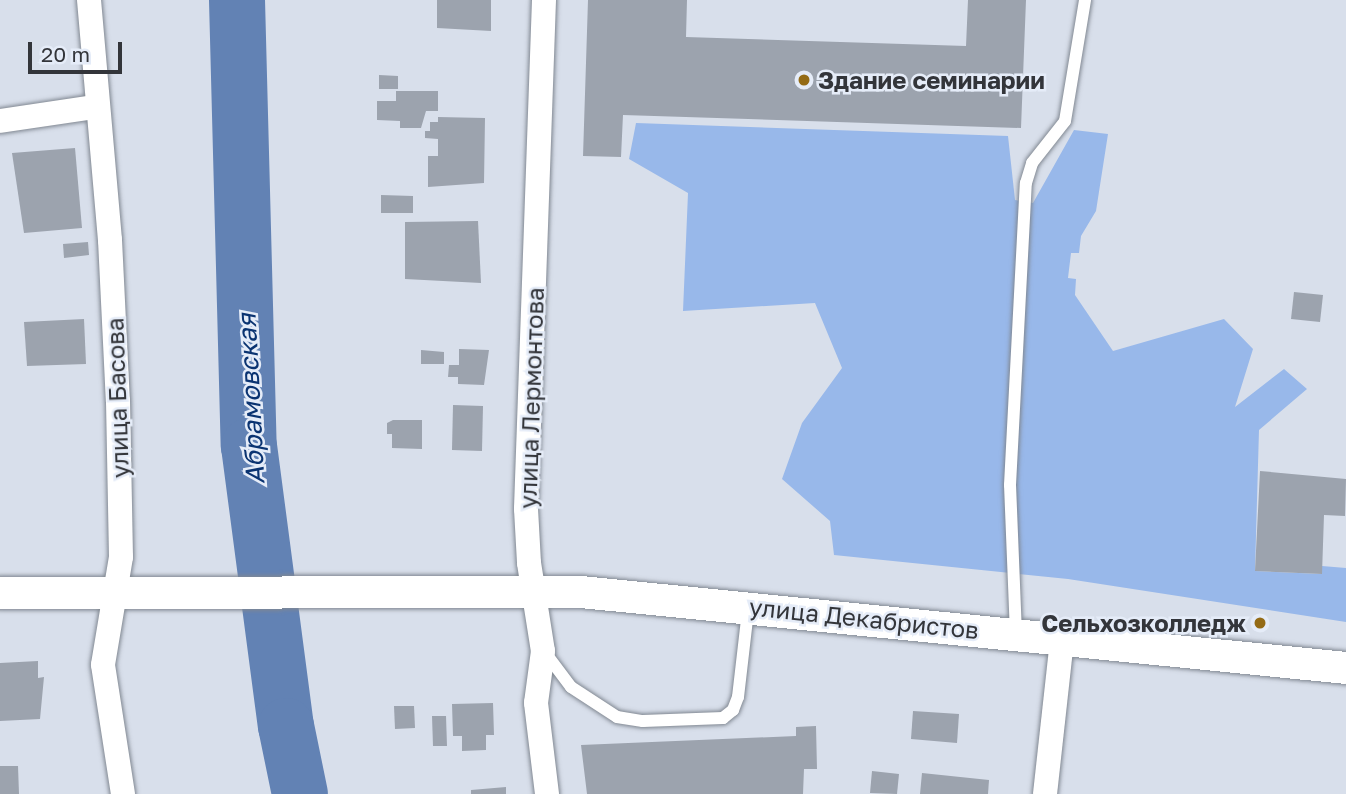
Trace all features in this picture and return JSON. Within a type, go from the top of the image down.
[{"type":"street","name":"улица Басова","points":[[89,0],[95,107],[110,240],[121,557],[103,665],[123,794]]},
{"type":"street","name":"улица Лермонтова","points":[[544,0],[526,509],[543,651],[536,702],[547,794]]},
{"type":"street","points":[[0,121],[95,107]]},
{"type":"street","name":"улица Декабристов","points":[[115,596],[534,591],[749,606],[1346,668]]},
{"type":"street","points":[[0,593],[115,596]]},
{"type":"street","points":[[1045,794],[1062,639]]},
{"type":"lane","points":[[1016,634],[1010,485],[1026,183],[1032,163],[1065,121],[1085,0]]},
{"type":"lane","points":[[543,651],[571,687],[617,717],[643,721],[723,718],[733,710],[738,697],[749,606]]},
{"type":"shaded area","points":[[636,123],[1008,136],[1015,200],[1033,203],[1074,130],[1108,134],[1096,211],[1081,236],[1079,253],[1071,253],[1068,278],[1076,279],[1075,295],[1113,351],[1224,319],[1253,349],[1235,407],[1284,369],[1307,389],[1259,430],[1255,571],[1321,574],[1322,566],[1346,568],[1346,622],[1068,579],[834,555],[830,521],[782,479],[802,423],[842,368],[815,303],[683,311],[688,193],[629,159]]},
{"type":"building","points":[[437,0],[491,0],[491,31],[437,28]]},
{"type":"building","name":"Здание семинарии","points":[[588,0],[687,0],[686,37],[966,46],[968,0],[1026,0],[1021,128],[623,115],[621,157],[583,156]]},
{"type":"building","points":[[379,75],[398,76],[398,89],[379,89]]},
{"type":"building","points":[[396,91],[438,91],[438,111],[426,111],[421,128],[400,128],[400,121],[377,120],[377,101],[396,101]]},
{"type":"building","points":[[438,117],[485,118],[484,183],[428,187],[428,156],[438,156],[438,139],[425,138],[425,131],[430,131],[430,122],[438,122]]},
{"type":"building","points":[[75,148],[82,228],[24,233],[12,153]]},
{"type":"building","points":[[381,195],[413,196],[413,213],[381,213]]},
{"type":"building","points":[[478,221],[481,283],[405,279],[405,222]]},
{"type":"building","points":[[88,242],[89,255],[64,258],[63,244]]},
{"type":"building","points":[[1294,292],[1323,295],[1320,322],[1291,319]]},
{"type":"building","points":[[84,319],[86,364],[27,366],[24,322]]},
{"type":"building","points":[[459,349],[489,350],[484,385],[458,384],[458,377],[448,377],[449,365],[459,365]]},
{"type":"building","points":[[421,350],[444,352],[444,364],[421,364]]},
{"type":"building","points":[[453,405],[483,406],[482,451],[452,450]]},
{"type":"building","points":[[393,420],[422,420],[422,449],[392,448],[392,434],[387,434],[387,423]]},
{"type":"building","points":[[1260,471],[1346,479],[1345,516],[1324,515],[1322,574],[1255,571]]},
{"type":"building","points":[[38,661],[38,678],[44,677],[40,719],[0,721],[0,663]]},
{"type":"building","points":[[493,703],[494,735],[486,735],[486,750],[462,751],[462,736],[453,736],[452,704]]},
{"type":"building","points":[[394,706],[414,706],[415,728],[395,729]]},
{"type":"building","points":[[913,711],[959,714],[957,743],[911,739]]},
{"type":"building","points":[[432,716],[446,716],[447,746],[433,746]]},
{"type":"building","points":[[816,726],[817,769],[804,769],[803,794],[587,794],[581,745],[796,736],[796,727]]},
{"type":"building","points":[[0,766],[18,766],[19,794],[0,794]]},
{"type":"building","points":[[872,771],[899,774],[897,794],[870,793]]},
{"type":"building","points":[[922,773],[989,780],[988,794],[920,794]]},
{"type":"building","points":[[506,787],[506,794],[471,794],[471,790]]},
{"type":"waterway","name":"Абрамовская","points":[[237,0],[249,446],[286,726],[300,794]]},
{"type":"place","name":"Здание семинарии","points":[[804,80]]},
{"type":"place","name":"Сельхозколледж","points":[[1260,623]]}]
